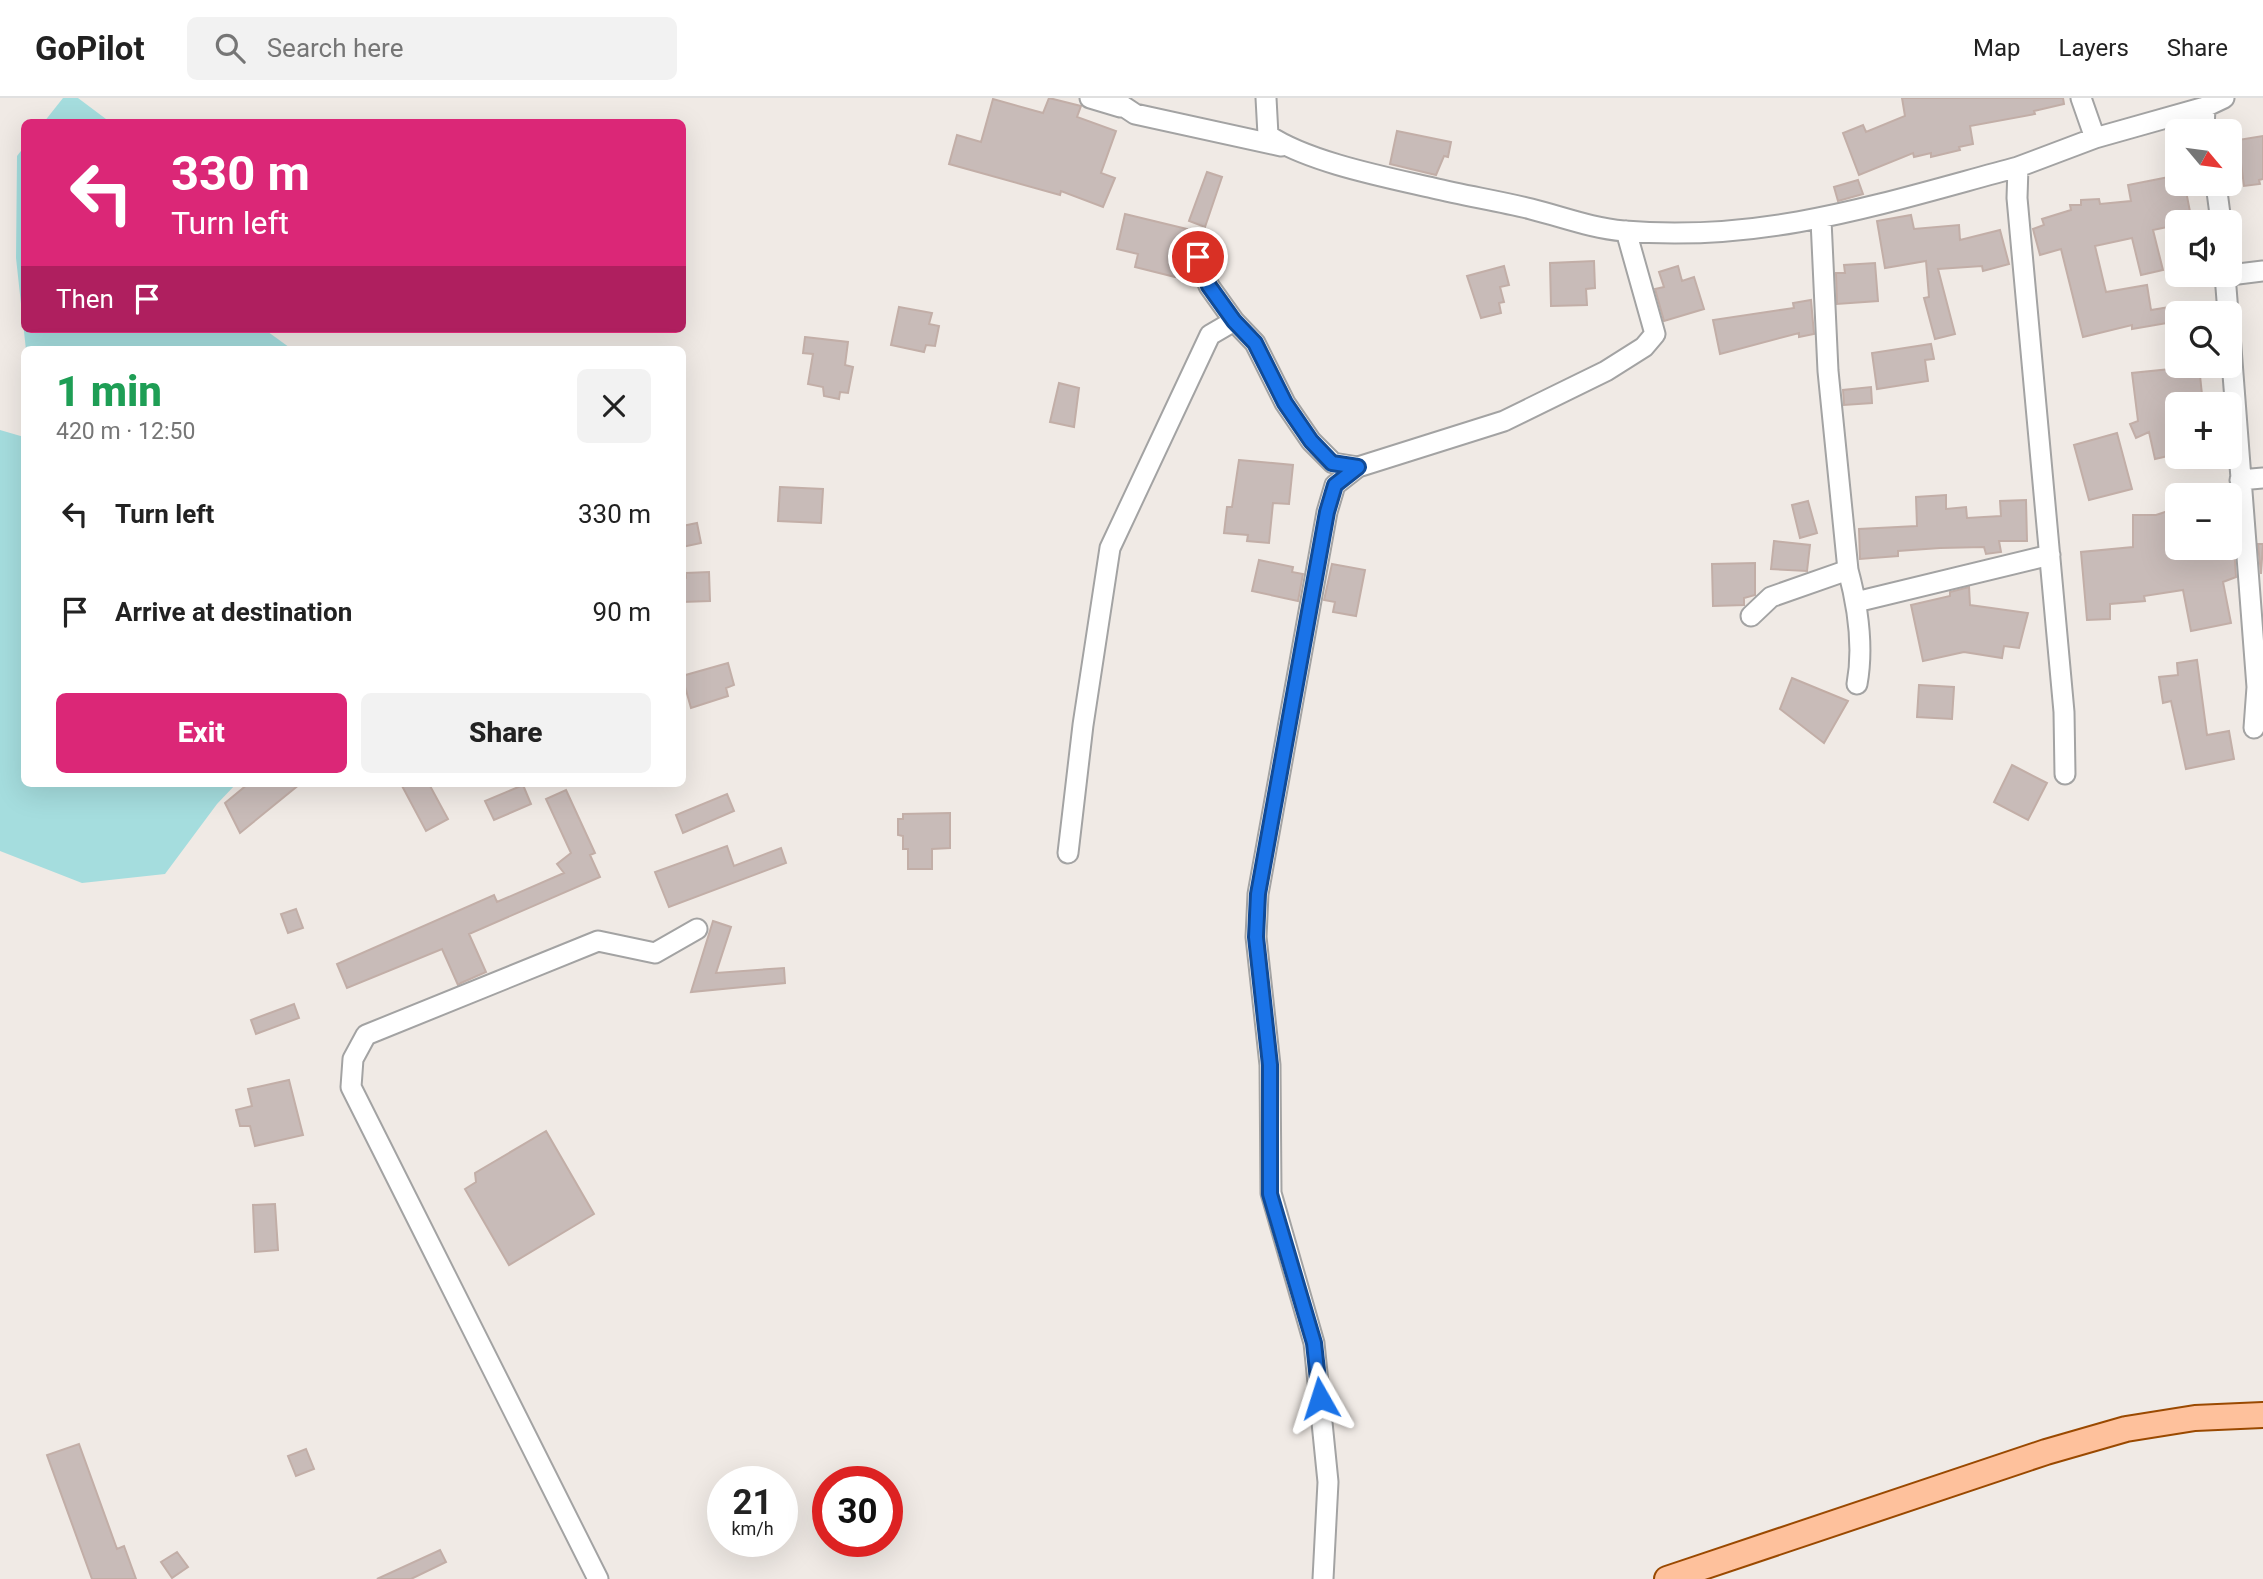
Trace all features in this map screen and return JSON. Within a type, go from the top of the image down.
[{"type":"main road","points":[[1667,1579],[2046,1452],[2126,1429],[2195,1418],[2263,1415]]},
{"type":"street","points":[[1090,98],[1115,102],[1135,114],[1285,147],[1402,181],[1532,209],[1589,226],[1626,231],[1700,234],[1821,220],[2018,167],[2095,138],[2205,107],[2224,98]]},
{"type":"street","points":[[1266,98],[1268,135],[1285,147]]},
{"type":"street","points":[[2081,98],[2095,138]]},
{"type":"street","points":[[2204,119],[2205,107]]},
{"type":"street","points":[[2018,167],[2017,198],[2064,712],[2065,774]]},
{"type":"street","points":[[1821,220],[1828,371],[1848,570],[1856,601],[1862,661],[1857,684]]},
{"type":"street","points":[[1323,1579],[1328,1482],[1314,1343],[1270,1194],[1270,1065],[1256,937],[1258,894],[1327,512],[1335,485],[1358,467],[1504,421],[1606,371],[1644,347],[1655,334],[1626,231]]},
{"type":"street","points":[[1198,257],[1209,286],[1234,321],[1255,343],[1285,403],[1311,441],[1332,463],[1358,467]]},
{"type":"street","points":[[2242,273],[2263,271]]},
{"type":"street","points":[[1069,853],[1083,725],[1110,548],[1210,335],[1234,321]]},
{"type":"street","points":[[2233,378],[2257,687],[2255,728]]},
{"type":"street","points":[[2240,480],[2263,478]]},
{"type":"street","points":[[1856,601],[2050,555]]},
{"type":"street","points":[[1751,617],[1771,597],[1848,570]]},
{"type":"street","points":[[598,1579],[351,1087],[353,1059],[366,1035],[598,941],[655,953],[697,929]]},
{"type":"water","points":[[63,98],[78,98],[106,119],[46,119]]},
{"type":"water","points":[[21,151],[21,304],[16,258],[17,156]]},
{"type":"water","points":[[24,333],[270,333],[287,346],[26,346]]},
{"type":"water","points":[[0,430],[21,436],[21,787],[233,787],[217,804],[165,874],[82,883],[0,851]]},
{"type":"building","points":[[1049,98],[1081,106],[1077,117],[1116,131],[1101,173],[1115,178],[1103,207],[1061,191],[1060,195],[949,164],[957,135],[981,142],[993,99],[1043,113]]},
{"type":"building","points":[[1902,98],[2063,98],[2064,104],[2034,111],[2035,114],[1970,126],[1973,144],[1959,147],[1960,150],[1931,157],[1931,153],[1914,157],[1913,153],[1859,175],[1843,133],[1863,125],[1866,132],[1905,116]]},
{"type":"building","points":[[1397,131],[1451,142],[1448,157],[1444,156],[1436,175],[1390,164]]},
{"type":"building","points":[[2263,136],[2263,179],[2259,180],[2260,184],[2244,186],[2242,139]]},
{"type":"building","points":[[1207,172],[1222,177],[1205,227],[1189,221]]},
{"type":"building","points":[[2165,178],[2165,196],[2187,196],[2190,210],[2165,210],[2165,228],[2153,230],[2163,270],[2141,275],[2132,238],[2095,246],[2106,292],[2147,285],[2151,310],[2165,308],[2165,323],[2132,329],[2132,325],[2083,337],[2061,249],[2040,255],[2033,229],[2044,225],[2042,219],[2071,210],[2070,205],[2081,205],[2081,200],[2099,199],[2100,204],[2131,201],[2128,185]]},
{"type":"building","points":[[1858,180],[1863,194],[1838,201],[1834,187]]},
{"type":"building","points":[[1125,214],[1187,229],[1175,277],[1135,267],[1138,254],[1117,249]]},
{"type":"building","points":[[1911,215],[1914,229],[1959,225],[1960,240],[2000,230],[2009,264],[1983,271],[1982,266],[1938,269],[1955,334],[1935,339],[1924,298],[1929,297],[1926,261],[1885,268],[1877,221]]},
{"type":"building","points":[[1594,261],[1595,288],[1586,289],[1587,305],[1551,306],[1550,263]]},
{"type":"building","points":[[1875,263],[1878,301],[1837,304],[1836,273],[1845,273],[1844,265]]},
{"type":"building","points":[[1504,266],[1509,285],[1500,287],[1504,302],[1499,303],[1501,313],[1481,318],[1467,276]]},
{"type":"building","points":[[1678,266],[1682,281],[1694,277],[1704,309],[1664,321],[1655,289],[1664,287],[1659,272]]},
{"type":"building","points":[[1811,300],[1814,334],[1799,337],[1799,333],[1720,354],[1713,320],[1794,308],[1793,303]]},
{"type":"building","points":[[899,307],[932,313],[929,324],[939,326],[935,346],[926,345],[924,352],[891,345]]},
{"type":"building","points":[[805,337],[848,342],[845,365],[853,367],[848,393],[840,392],[839,399],[824,396],[823,387],[808,384],[813,354],[803,353]]},
{"type":"building","points":[[1931,344],[1934,359],[1925,360],[1928,381],[1877,389],[1872,353]]},
{"type":"building","points":[[2165,370],[2165,378],[2200,378],[2202,392],[2165,392],[2165,457],[2155,459],[2149,432],[2136,438],[2130,424],[2138,421],[2132,373]]},
{"type":"building","points":[[1059,383],[1079,388],[1074,427],[1050,422]]},
{"type":"building","points":[[1871,387],[1872,403],[1844,405],[1843,390]]},
{"type":"building","points":[[2117,433],[2132,489],[2089,500],[2074,445]]},
{"type":"building","points":[[1239,460],[1293,465],[1289,504],[1273,503],[1269,543],[1247,541],[1248,535],[1224,533],[1227,507],[1232,507]]},
{"type":"building","points":[[780,487],[823,489],[821,523],[778,521]]},
{"type":"building","points":[[1946,495],[1946,509],[1966,507],[1967,518],[2001,516],[2000,501],[2026,500],[2027,541],[1999,541],[2001,552],[1986,554],[1984,547],[1940,548],[1898,551],[1898,556],[1860,559],[1859,529],[1917,526],[1916,497]]},
{"type":"building","points":[[1808,501],[1817,533],[1800,538],[1792,505]]},
{"type":"building","points":[[2165,512],[2165,560],[2235,560],[2236,577],[2223,582],[2231,623],[2191,631],[2183,590],[2144,596],[2145,601],[2110,604],[2110,619],[2087,620],[2081,552],[2133,547],[2133,515],[2156,515]]},
{"type":"building","points":[[697,523],[701,543],[686,546],[686,525]]},
{"type":"building","points":[[1774,541],[1810,545],[1807,571],[1771,569]]},
{"type":"building","points":[[2258,544],[2263,544],[2261,574]]},
{"type":"building","points":[[1259,560],[1293,567],[1292,572],[1303,574],[1298,601],[1252,591]]},
{"type":"building","points":[[1755,563],[1755,595],[1744,598],[1744,605],[1713,606],[1712,564]]},
{"type":"building","points":[[1332,564],[1365,570],[1356,616],[1333,612],[1335,602],[1324,600]]},
{"type":"building","points":[[709,572],[710,601],[686,602],[686,573]]},
{"type":"building","points":[[1969,587],[1970,605],[2028,613],[2019,648],[2004,646],[2002,658],[1964,652],[1923,661],[1911,605],[1950,596],[1950,592]]},
{"type":"building","points":[[2197,660],[2207,735],[2229,731],[2234,759],[2186,769],[2171,701],[2163,703],[2159,677],[2178,675],[2177,663]]},
{"type":"building","points":[[728,663],[734,685],[726,688],[728,696],[691,708],[686,690],[686,675]]},
{"type":"building","points":[[1792,678],[1848,701],[1824,743],[1780,709]]},
{"type":"building","points":[[1919,685],[1954,687],[1952,719],[1917,717]]},
{"type":"building","points":[[2012,765],[2047,783],[2028,820],[1994,802]]},
{"type":"building","points":[[244,787],[296,787],[240,833],[225,803]]},
{"type":"building","points":[[403,787],[431,787],[448,819],[426,831]]},
{"type":"building","points":[[524,787],[531,804],[494,820],[485,801]]},
{"type":"building","points":[[566,790],[595,853],[590,855],[600,877],[469,934],[486,972],[458,985],[442,949],[347,988],[337,964],[494,895],[497,902],[564,873],[557,864],[571,853],[546,799]]},
{"type":"building","points":[[727,794],[734,811],[683,833],[676,815]]},
{"type":"building","points":[[950,813],[950,848],[932,849],[932,869],[908,869],[908,849],[903,849],[903,836],[898,835],[898,819],[903,819],[903,814]]},
{"type":"building","points":[[727,846],[734,866],[781,848],[786,863],[669,907],[655,872]]},
{"type":"building","points":[[296,909],[303,928],[288,933],[281,914]]},
{"type":"building","points":[[713,921],[731,927],[716,973],[784,968],[785,983],[691,992]]},
{"type":"building","points":[[294,1004],[299,1018],[256,1034],[251,1020]]},
{"type":"building","points":[[289,1080],[303,1135],[255,1146],[250,1126],[240,1126],[236,1110],[252,1106],[248,1089]]},
{"type":"building","points":[[546,1131],[594,1214],[509,1265],[465,1189],[476,1182],[475,1173]]},
{"type":"building","points":[[275,1204],[278,1250],[255,1252],[253,1205]]},
{"type":"building","points":[[79,1444],[117,1549],[124,1546],[136,1579],[92,1579],[47,1455]]},
{"type":"building","points":[[306,1449],[314,1469],[296,1476],[288,1456]]},
{"type":"building","points":[[440,1550],[446,1562],[411,1579],[377,1579]]},
{"type":"building","points":[[177,1552],[188,1567],[172,1578],[161,1562]]},
{"type":"route","points":[[1198,257],[1209,286],[1234,321],[1255,343],[1285,403],[1311,441],[1332,463],[1358,467],[1335,485],[1327,512],[1258,894],[1256,937],[1270,1065],[1270,1194],[1314,1343],[1320,1398]]}]
